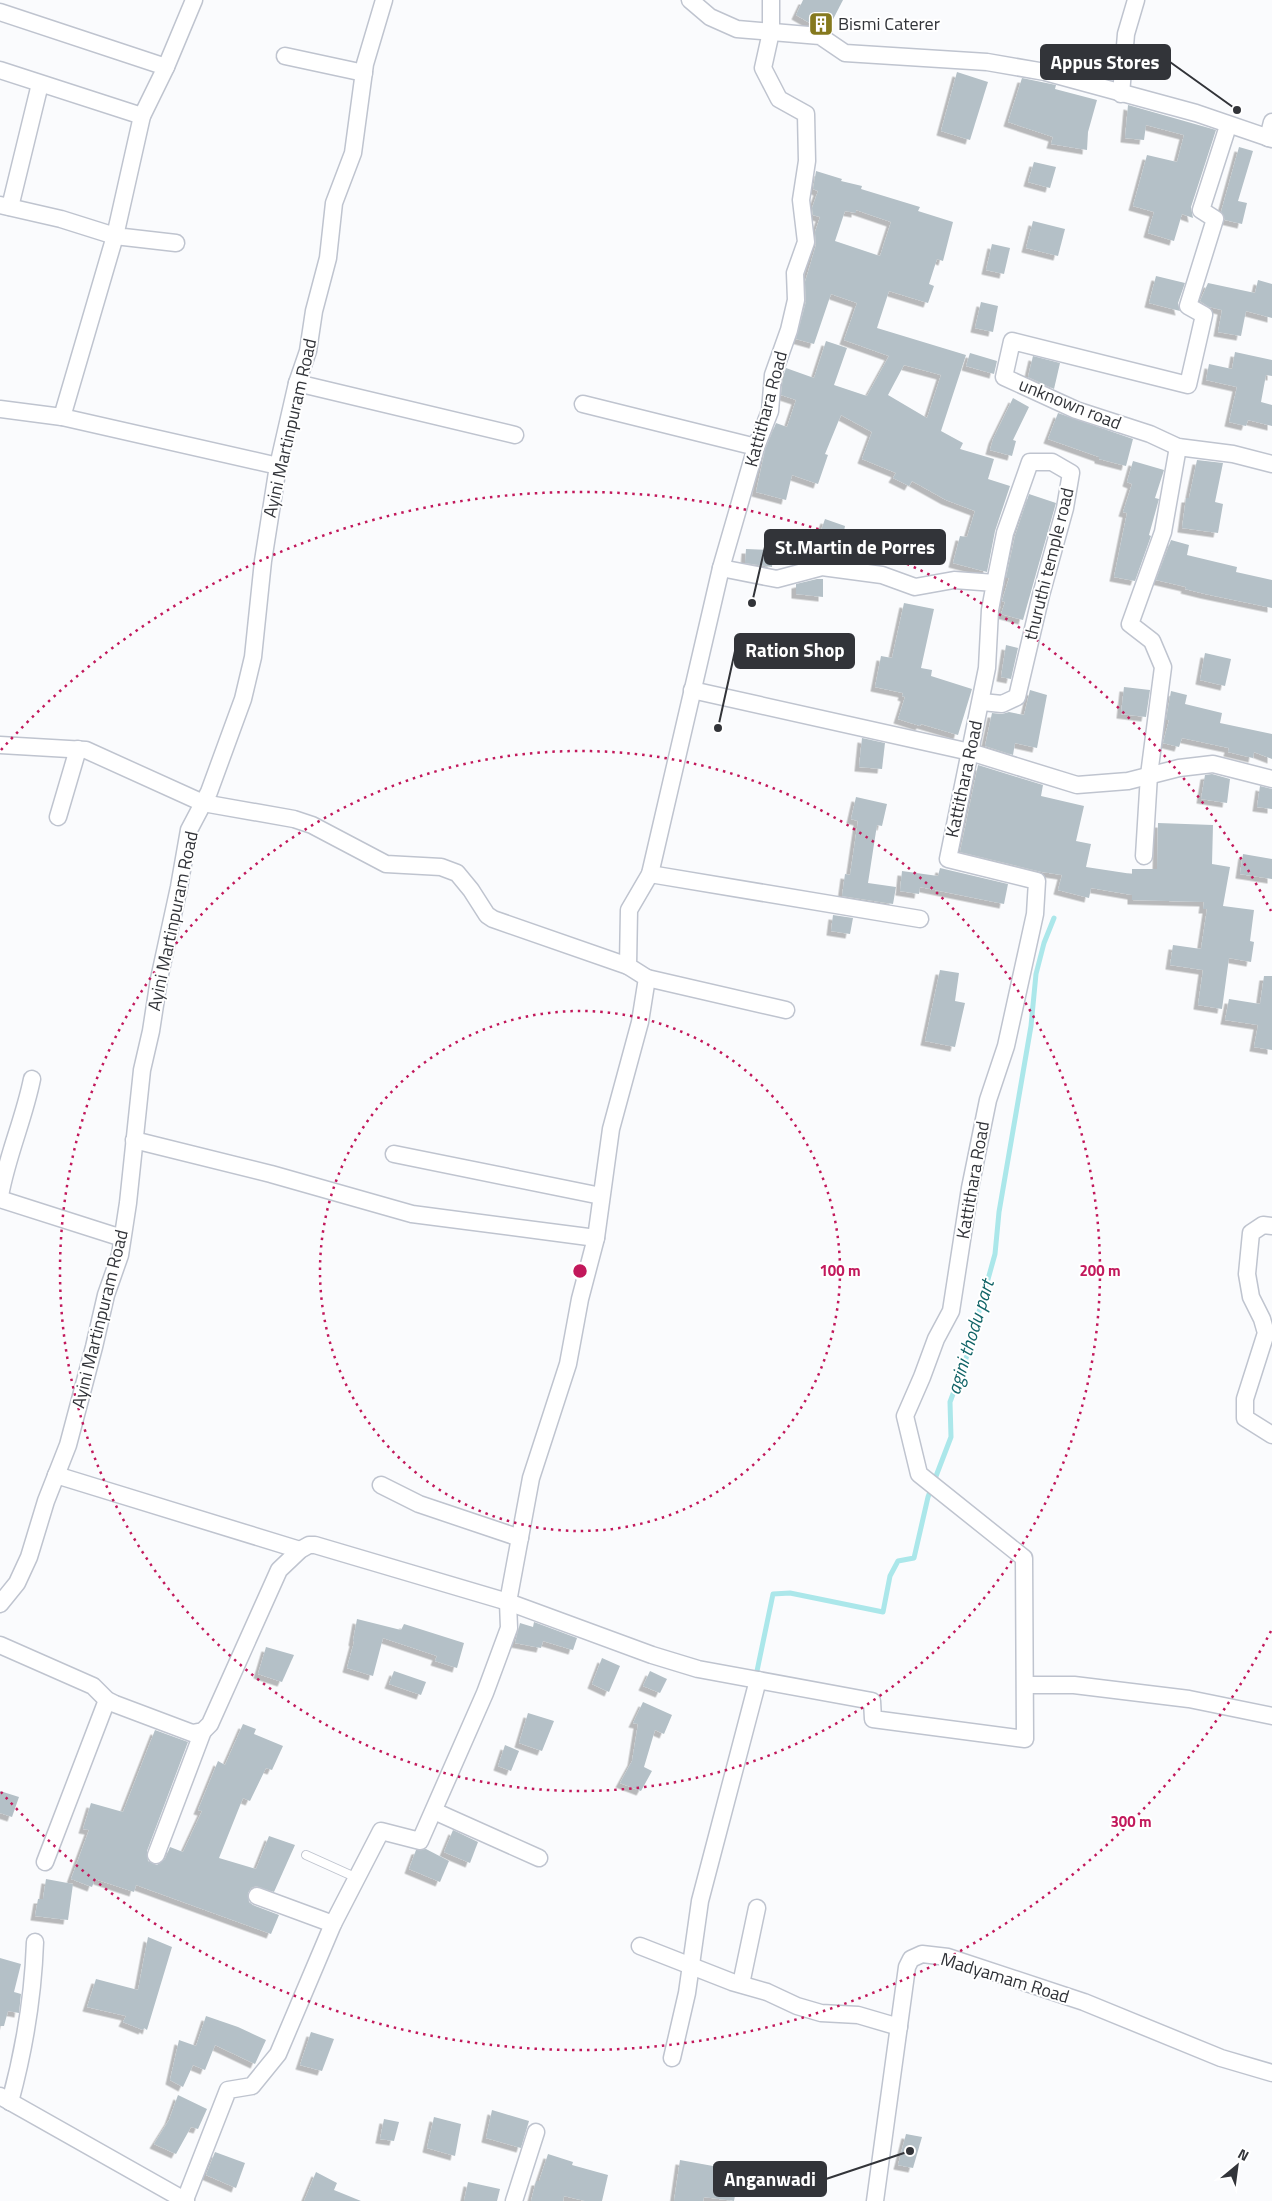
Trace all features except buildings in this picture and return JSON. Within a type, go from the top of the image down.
[{"type":"street","points":[[62,417],[116,236],[142,116],[166,67],[194,0]]},
{"type":"street","name":"Ayini Martinpuram Road","points":[[0,1604],[17,1583],[29,1557],[68,1445],[106,1295],[120,1255],[142,1070],[189,830],[203,803],[243,699],[251,665],[259,612],[263,561],[278,466],[297,383],[308,351],[314,311],[328,258],[334,203],[353,153],[364,73],[384,0]]},
{"type":"street","points":[[690,0],[710,17],[738,30],[820,36],[845,54],[987,62],[1045,72],[1196,113],[1228,126],[1270,139],[1272,122]]},
{"type":"street","points":[[771,0],[771,32]]},
{"type":"street","points":[[1121,94],[1126,34],[1136,0]]},
{"type":"street","points":[[0,12],[166,67]]},
{"type":"street","name":"Kattithara Road","points":[[628,966],[628,910],[650,874],[721,568],[756,447],[770,411],[773,375],[789,330],[796,300],[795,273],[806,242],[801,200],[807,161],[806,114],[779,99],[763,68],[771,32]]},
{"type":"street","points":[[285,56],[364,73]]},
{"type":"street","points":[[0,70],[142,116]]},
{"type":"street","points":[[40,84],[5,206],[116,236],[176,243]]},
{"type":"street","name":"unknown road","points":[[1178,447],[1150,434],[1076,410],[1004,377],[1012,341],[1188,385],[1204,315],[1188,306],[1215,219],[1201,210],[1228,126]]},
{"type":"street","points":[[297,383],[515,435]]},
{"type":"street","points":[[583,404],[756,447]]},
{"type":"street","points":[[0,409],[62,417],[278,466]]},
{"type":"street","points":[[1144,856],[1149,775],[1163,667],[1152,641],[1130,624],[1163,532],[1178,447],[1233,454],[1272,464]]},
{"type":"street","name":"thuruthi temple road","points":[[982,702],[1002,704],[1017,696],[1041,595],[1063,517],[1071,473],[1052,462],[1030,462],[1004,533],[995,583]]},
{"type":"street","points":[[721,568],[777,578],[822,567],[882,575],[914,587],[954,580],[995,583]]},
{"type":"street","name":"Kattithara Road","points":[[995,583],[990,610],[988,668],[948,859],[1037,880],[1035,906],[1006,1046],[988,1100],[970,1188],[951,1311],[936,1339],[922,1377],[904,1416],[919,1474],[1024,1558],[1026,1685]]},
{"type":"street","points":[[692,690],[970,752],[1077,785],[1128,781],[1197,765],[1213,764],[1272,779]]},
{"type":"street","points":[[0,746],[86,750],[203,803],[294,819],[312,825],[386,864],[441,867],[457,873],[471,890],[487,915],[493,919],[628,966],[647,978],[786,1010]]},
{"type":"street","points":[[58,817],[78,750]]},
{"type":"street","points":[[650,874],[920,919]]},
{"type":"street","points":[[35,1942],[33,1991],[24,2048],[5,2099],[185,2201],[228,2090],[252,2086],[278,2054],[333,1924],[381,1831],[420,1841],[485,1693],[509,1628],[508,1602],[531,1478],[568,1364],[580,1299],[596,1238],[611,1129],[640,1022],[647,978]]},
{"type":"street","points":[[32,1079],[9,1158],[0,1198],[122,1238]]},
{"type":"street","points":[[134,1140],[271,1174],[412,1214],[596,1238]]},
{"type":"street","points":[[394,1154],[602,1196]]},
{"type":"street","points":[[1272,1226],[1263,1225],[1251,1233],[1249,1247],[1247,1274],[1251,1297],[1262,1319],[1266,1333],[1245,1399],[1245,1418],[1272,1435]]},
{"type":"street","points":[[56,1475],[300,1550]]},
{"type":"street","points":[[380,1485],[419,1504],[520,1538]]},
{"type":"street","points":[[156,1855],[203,1731],[210,1724],[279,1570],[308,1545],[324,1547],[508,1602],[652,1654],[698,1668],[872,1701],[873,1719],[1025,1739],[1026,1685],[1074,1685],[1189,1699],[1272,1716]]},
{"type":"street","points":[[0,1645],[93,1686],[107,1700],[192,1733],[203,1731]]},
{"type":"street","points":[[672,2058],[691,1964],[700,1901],[758,1680]]},
{"type":"street","points":[[44,1862],[107,1700]]},
{"type":"street","points":[[434,1811],[539,1858]]},
{"type":"street","points":[[257,1896],[333,1924]]},
{"type":"street","points":[[741,1984],[757,1908]]},
{"type":"street","points":[[640,1946],[821,2013],[858,2015],[899,2027]]},
{"type":"street","name":"Madyamam Road","points":[[875,2201],[907,1967],[912,1959],[922,1954],[948,1957],[1084,2002],[1221,2058],[1272,2073]]},
{"type":"street","points":[[514,2201],[536,2132]]},
{"type":"lane","points":[[306,1855],[357,1878]]},
{"type":"waterway","name":"agini thodu part","points":[[757,1671],[773,1594],[790,1593],[883,1612],[890,1576],[898,1561],[914,1558],[928,1497],[951,1437],[950,1402],[965,1362],[995,1254],[999,1212],[1031,1026],[1036,974],[1044,943],[1054,918]]},
{"type":"place","name":"Bismi Caterer","points":[[821,24]]},
{"type":"place","name":"Appus Stores","points":[[1237,110]]},
{"type":"place","name":"St.Martin de Porres","points":[[752,603]]},
{"type":"place","name":"Ration Shop","points":[[718,728]]},
{"type":"place","name":"Anganwadi","points":[[910,2151]]}]
